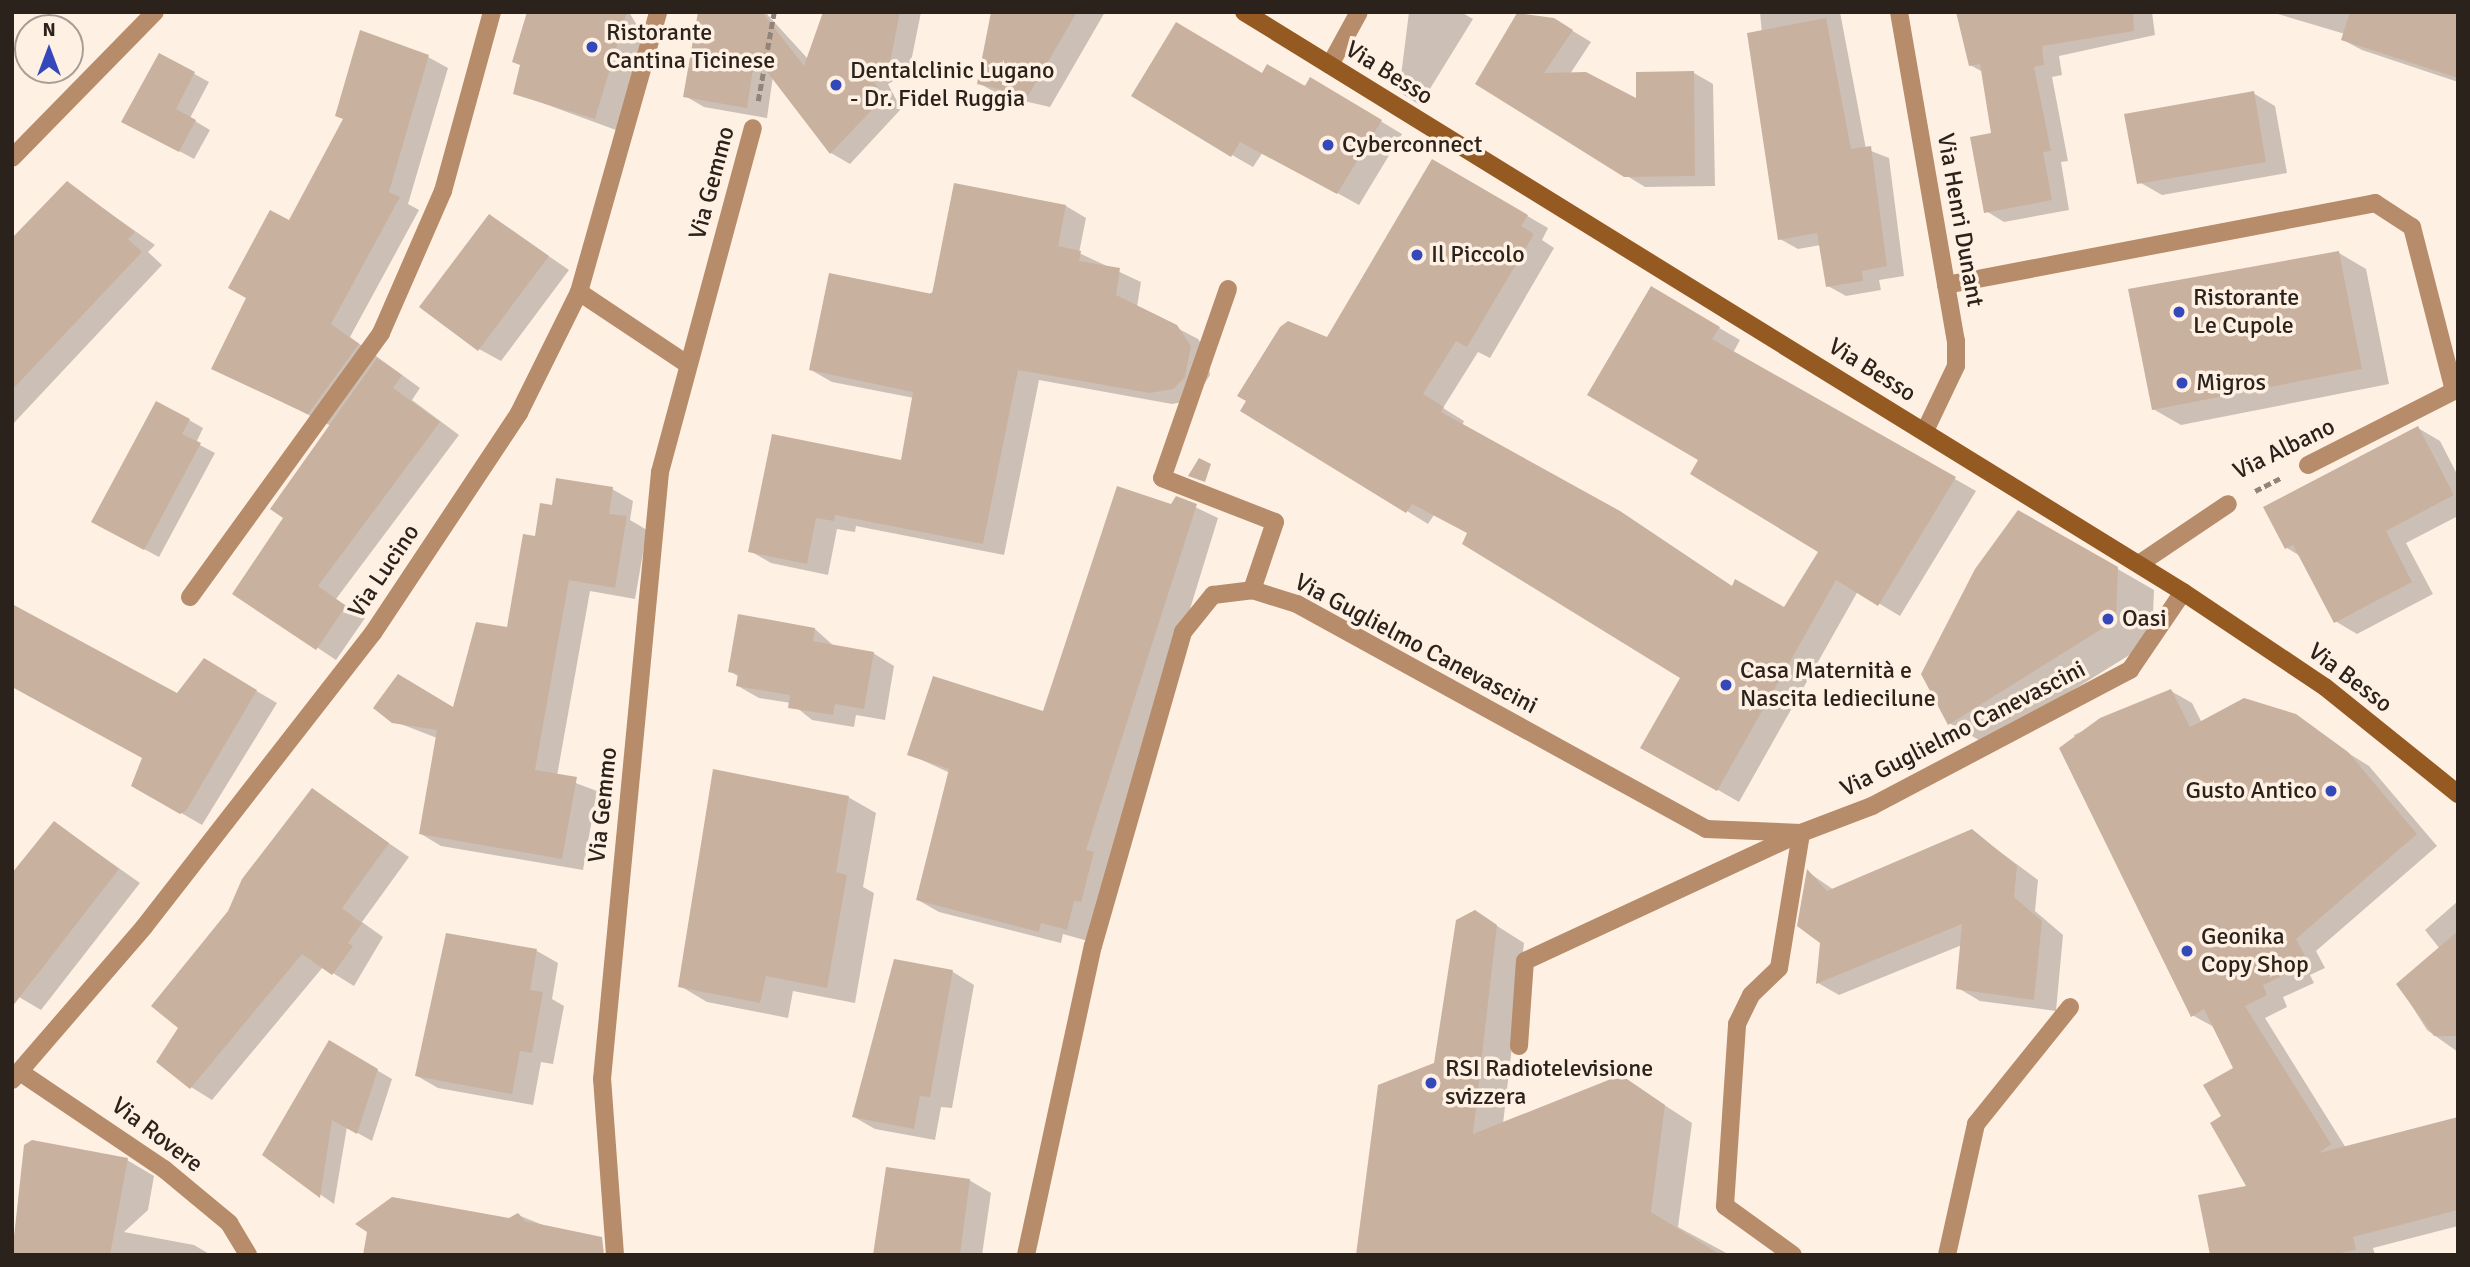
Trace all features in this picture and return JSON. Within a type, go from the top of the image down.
[{"type":"main road","name":"Via Besso","points":[[1244,12],[2183,592],[2325,687],[2458,794]]},
{"type":"street","points":[[12,158],[155,12]]},
{"type":"street","points":[[190,597],[381,333],[443,191],[492,12]]},
{"type":"street","name":"Via Lucino","points":[[16,1076],[144,927],[373,633],[519,413],[579,292],[659,12]]},
{"type":"street","points":[[1330,65],[1359,12]]},
{"type":"street","name":"Via Henri Dunant","points":[[1899,12],[1946,285],[1956,366],[1924,431]]},
{"type":"street","name":"Via Gemmo","points":[[615,1255],[602,1079],[660,472],[687,364],[753,128]]},
{"type":"street","points":[[1946,285],[2375,203],[2412,227],[2456,390]]},
{"type":"street","points":[[1228,289],[1162,478],[1275,522],[1252,590]]},
{"type":"street","points":[[579,292],[687,364]]},
{"type":"street","name":"Via Albano","points":[[2308,465],[2456,390]]},
{"type":"street","name":"Via Albano","points":[[2139,564],[2228,504]]},
{"type":"street","name":"Via Guglielmo Canevascini","points":[[1026,1255],[1093,946],[1183,632],[1213,595],[1252,590],[1297,604],[1706,829],[1801,833],[1872,806],[2130,670],[2183,592]]},
{"type":"street","points":[[1519,1046],[1525,961],[1801,833]]},
{"type":"street","points":[[1793,1255],[1725,1206],[1737,1024],[1751,995],[1779,968],[1801,833]]},
{"type":"street","points":[[1947,1255],[1976,1124],[2070,1007]]},
{"type":"street","name":"Via Rovere","points":[[16,1076],[164,1169],[229,1223],[248,1255]]},
{"type":"path","name":"Via Gemmo","points":[[753,128],[774,12]]},
{"type":"path","name":"Via Albano","points":[[2228,504],[2308,465]]},
{"type":"building","points":[[527,12],[627,12],[595,119],[513,94],[520,65],[512,62]]},
{"type":"building","points":[[698,12],[762,12],[804,66],[823,12],[900,12],[890,62],[869,72],[883,98],[830,154],[755,56],[747,108],[683,97]]},
{"type":"building","points":[[991,12],[1077,12],[1028,96],[977,84]]},
{"type":"building","points":[[1956,12],[2133,12],[2134,31],[2042,46],[2044,65],[2034,67],[2051,151],[2043,152],[2052,200],[1984,213],[1970,137],[1991,133],[1980,64],[1969,66]]},
{"type":"building","points":[[2350,12],[2458,12],[2458,78],[2341,40]]},
{"type":"building","points":[[1517,13],[1554,18],[1573,30],[1544,73],[1586,72],[1636,98],[1636,72],[1694,71],[1695,176],[1624,177],[1475,84]]},
{"type":"building","points":[[1826,18],[1851,149],[1871,146],[1887,266],[1862,271],[1863,281],[1826,287],[1817,233],[1778,240],[1747,33]]},
{"type":"building","points":[[1176,22],[1262,73],[1267,64],[1305,86],[1310,77],[1382,120],[1337,194],[1240,142],[1231,157],[1131,96]]},
{"type":"building","points":[[360,30],[429,55],[389,192],[400,197],[331,324],[359,344],[308,414],[211,369],[246,298],[228,288],[270,210],[289,220],[343,119],[335,116]]},
{"type":"building","points":[[159,53],[195,72],[176,109],[196,120],[179,152],[121,122]]},
{"type":"building","points":[[2254,91],[2266,162],[2137,184],[2124,114]]},
{"type":"building","points":[[1432,159],[1528,215],[1521,226],[1534,234],[1467,347],[1456,341],[1423,394],[1444,407],[1441,412],[1620,511],[1732,586],[1735,579],[1784,607],[1818,552],[1690,474],[1698,460],[1587,395],[1651,286],[1720,327],[1712,339],[1956,477],[1878,606],[1836,580],[1717,791],[1640,748],[1680,678],[1462,544],[1467,533],[1412,504],[1406,513],[1240,411],[1246,401],[1237,396],[1280,327],[1288,321],[1327,337]]},
{"type":"building","points":[[67,181],[135,232],[128,239],[142,252],[12,390],[12,238]]},
{"type":"building","points":[[954,183],[1066,205],[1058,246],[1081,251],[1079,261],[1120,268],[1116,295],[1177,325],[1191,346],[1185,377],[1173,389],[1150,393],[1018,370],[983,544],[835,515],[834,521],[816,518],[807,564],[748,552],[772,434],[901,460],[913,392],[809,370],[829,273],[932,294]]},
{"type":"building","points":[[489,214],[549,256],[478,351],[419,307]]},
{"type":"building","points":[[2339,251],[2362,369],[2152,410],[2128,289]]},
{"type":"building","points":[[377,358],[402,375],[393,388],[440,422],[318,586],[346,606],[316,650],[232,594],[283,518],[270,509]]},
{"type":"building","points":[[156,401],[190,419],[182,434],[201,443],[144,550],[91,522]]},
{"type":"building","points":[[2418,426],[2454,495],[2386,531],[2412,582],[2334,623],[2293,545],[2285,549],[2263,507]]},
{"type":"building","points":[[1199,458],[1211,464],[1205,482],[1188,476]]},
{"type":"building","points":[[556,478],[613,487],[609,514],[627,516],[615,588],[569,580],[535,770],[577,777],[562,859],[419,834],[437,730],[392,723],[373,708],[398,674],[453,707],[476,622],[507,627],[523,534],[535,536],[540,503],[552,505]]},
{"type":"building","points":[[1117,486],[1171,504],[1176,496],[1197,504],[1086,850],[1094,852],[1081,902],[1074,901],[1067,930],[1041,923],[1039,932],[916,900],[949,769],[907,755],[933,676],[1043,711]]},
{"type":"building","points":[[2018,510],[2118,567],[2116,620],[1948,725],[1921,674],[1975,569]]},
{"type":"building","points":[[12,604],[177,693],[204,658],[257,690],[186,811],[180,814],[131,786],[142,758],[12,687]]},
{"type":"building","points":[[738,614],[815,628],[813,641],[874,652],[864,709],[835,704],[833,715],[788,708],[790,695],[736,686],[738,674],[728,672]]},
{"type":"building","points":[[2171,689],[2190,727],[2244,698],[2296,714],[2348,752],[2417,834],[2296,939],[2305,956],[2290,963],[2294,970],[2263,985],[2267,995],[2245,1006],[2331,1144],[2319,1153],[2458,1117],[2458,1210],[2353,1237],[2356,1250],[2329,1255],[2210,1255],[2198,1195],[2246,1186],[2210,1123],[2221,1116],[2203,1085],[2233,1068],[2204,1009],[2191,1017],[2059,748],[2100,718]]},
{"type":"building","points":[[713,769],[849,796],[836,872],[847,875],[827,988],[766,976],[760,1003],[678,987]]},
{"type":"building","points":[[312,788],[389,843],[342,908],[362,923],[348,943],[353,946],[332,975],[302,954],[190,1089],[156,1062],[178,1028],[151,1006],[228,911],[242,879]]},
{"type":"building","points":[[54,821],[119,869],[12,1007],[12,873]]},
{"type":"building","points":[[1972,829],[2017,866],[2014,897],[2042,921],[2034,1000],[1956,989],[1962,924],[1816,984],[1820,943],[1797,926],[1807,869],[1827,891]]},
{"type":"building","name":"RSI Radiotelevisione svizzera","points":[[1475,910],[1497,925],[1473,1134],[1621,1075],[1665,1105],[1651,1212],[1721,1255],[1356,1255],[1378,1085],[1434,1063],[1456,920]]},
{"type":"building","points":[[2458,931],[2458,1036],[2434,1036],[2396,984]]},
{"type":"building","points":[[446,933],[537,949],[530,990],[543,992],[532,1053],[520,1051],[512,1094],[415,1076]]},
{"type":"building","points":[[894,959],[953,970],[930,1097],[920,1096],[914,1129],[852,1117]]},
{"type":"building","points":[[329,1040],[378,1069],[357,1134],[332,1120],[320,1198],[262,1155]]},
{"type":"building","points":[[32,1140],[128,1158],[110,1255],[12,1255],[24,1145]]},
{"type":"building","points":[[886,1167],[970,1179],[960,1255],[873,1255]]},
{"type":"building","points":[[392,1197],[509,1218],[518,1213],[525,1221],[602,1237],[604,1255],[363,1255],[367,1232],[355,1224]]},
{"type":"place","name":"Ristorante Cantina Ticinese","points":[[592,47]]},
{"type":"place","name":"Dentalclinic Lugano - Dr. Fidel Ruggia","points":[[836,85]]},
{"type":"place","name":"Cyberconnect","points":[[1328,145]]},
{"type":"place","name":"Il Piccolo","points":[[1417,255]]},
{"type":"place","name":"Ristorante Le Cupole","points":[[2179,312]]},
{"type":"place","name":"Migros","points":[[2182,383]]},
{"type":"place","name":"Oasi","points":[[2108,619]]},
{"type":"place","name":"Casa Maternità e Nascita lediecilune","points":[[1726,685]]},
{"type":"place","name":"Gusto Antico","points":[[2331,791]]},
{"type":"place","name":"Geonika Copy Shop","points":[[2187,951]]},
{"type":"place","name":"RSI Radiotelevisione svizzera","points":[[1431,1083]]}]
